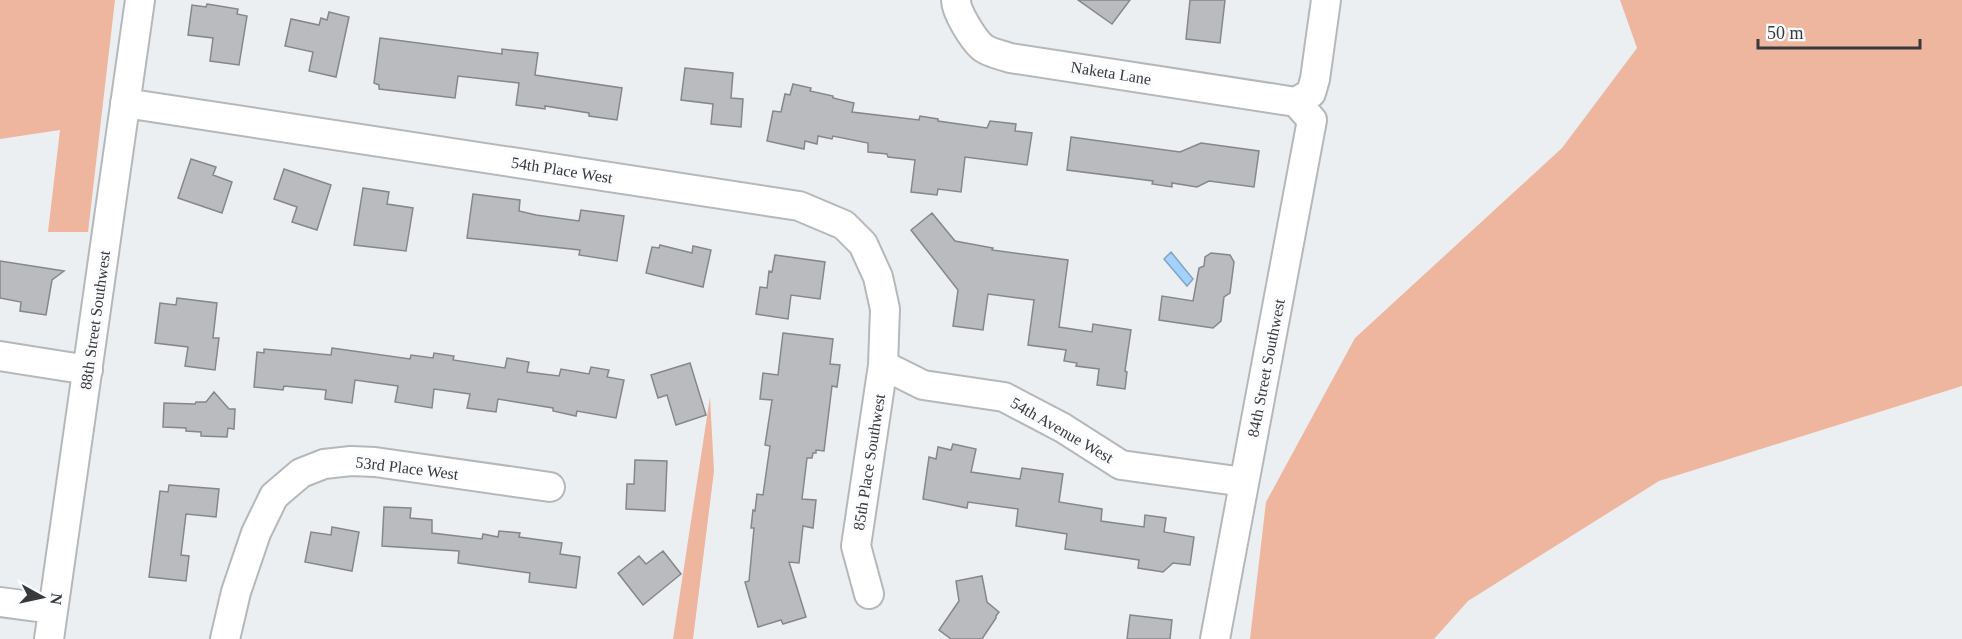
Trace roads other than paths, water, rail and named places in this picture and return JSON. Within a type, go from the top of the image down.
[{"type":"street","name":"88th Street Southwest","points":[[50,639],[140,0]]},
{"type":"street","name":"Naketa Lane","points":[[956,0],[956,5],[967,27],[983,48],[1010,58],[1296,102]]},
{"type":"street","points":[[1296,102],[1311,93],[1326,0]]},
{"type":"street","name":"84th Street Southwest","points":[[1215,639],[1312,120],[1296,102]]},
{"type":"street","name":"54th Place West","points":[[125,103],[799,206],[844,225],[863,244],[878,278],[885,309],[883,365]]},
{"type":"street","points":[[0,356],[88,370]]},
{"type":"street","name":"54th Avenue West","points":[[883,365],[924,385],[1004,397],[1063,428],[1121,465],[1244,482]]},
{"type":"street","name":"85th Place Southwest","points":[[869,594],[856,546],[883,365]]},
{"type":"street","name":"53rd Place West","points":[[225,639],[236,592],[256,533],[274,496],[301,473],[324,464],[351,461],[375,462],[550,488]]},
{"type":"street","points":[[0,602],[53,609]]},
{"type":"water","points":[[1171,252],[1193,279],[1187,286],[1164,259]]}]
